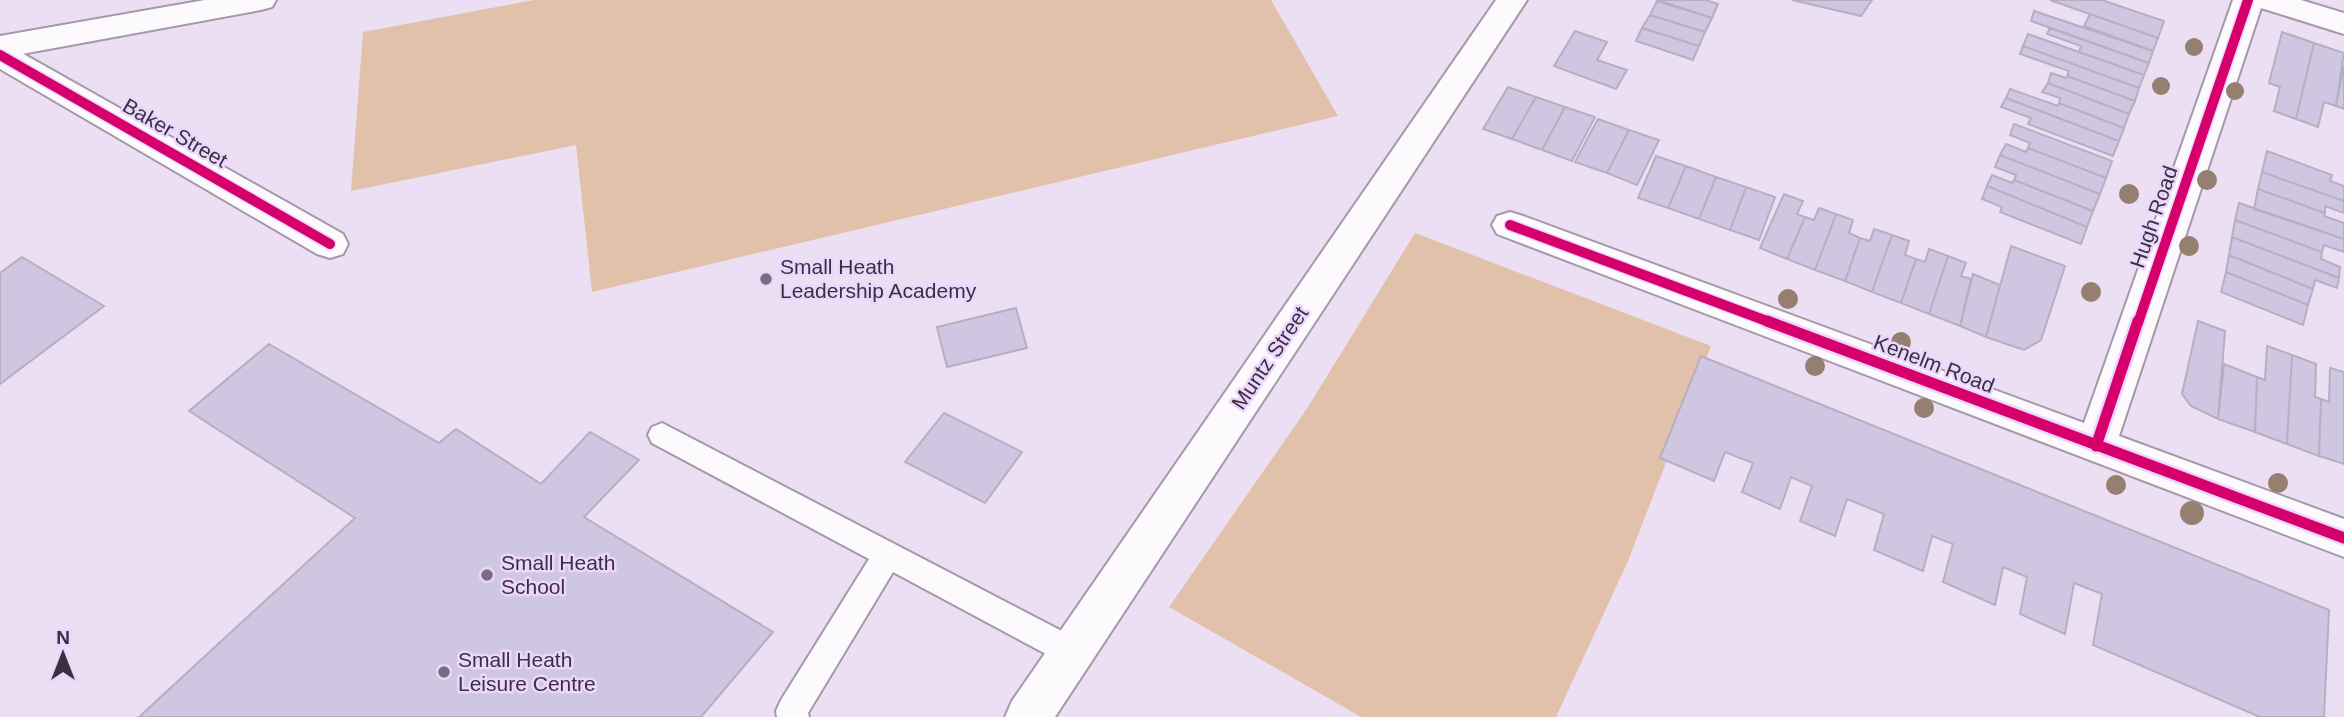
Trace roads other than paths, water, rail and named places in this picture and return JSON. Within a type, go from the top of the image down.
[{"type":"street","points":[[0,47],[261,0]]},
{"type":"street","name":"Muntz Street","points":[[1028,717],[1512,0]]},
{"type":"street","name":"Hugh Road","points":[[2096,446],[2248,0]]},
{"type":"street","points":[[2267,0],[2344,24]]},
{"type":"street","name":"Baker Street","points":[[0,55],[330,244]]},
{"type":"street","name":"Kenelm Road","points":[[1510,225],[2344,538]]},
{"type":"lane","points":[[662,435],[1072,652]]},
{"type":"lane","points":[[793,717],[792,711],[888,555]]},
{"type":"place","name":"Small Heath Leadership Academy","points":[[766,279]]},
{"type":"place","name":"Small Heath School","points":[[487,575]]},
{"type":"place","name":"Small Heath Leisure Centre","points":[[444,672]]}]
